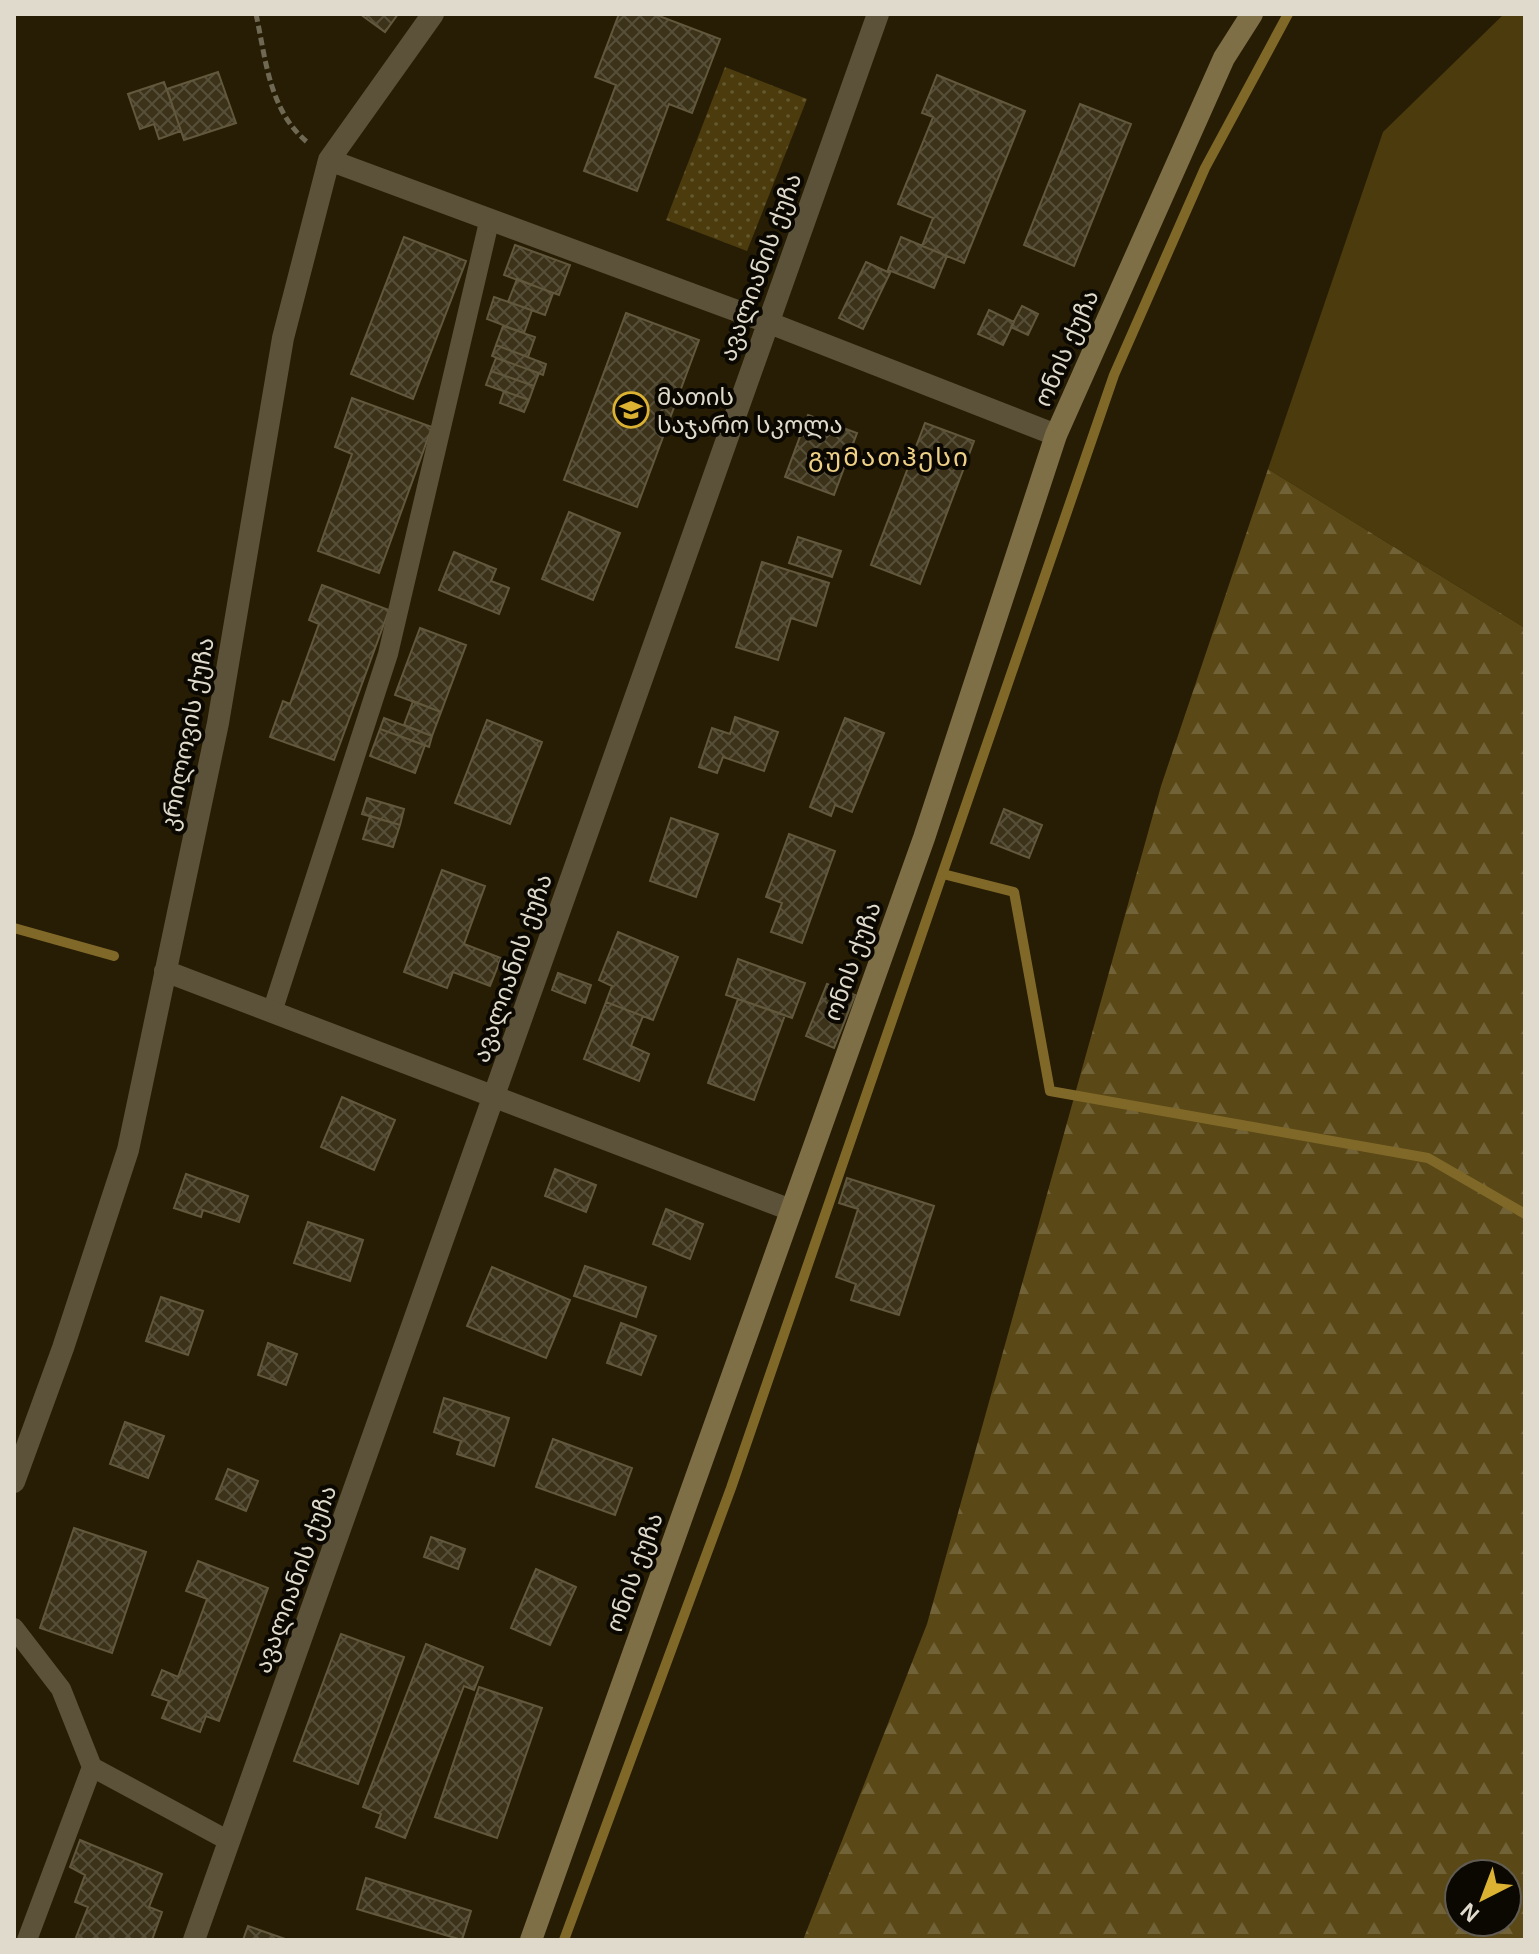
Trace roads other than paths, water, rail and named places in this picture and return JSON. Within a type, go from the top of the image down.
[{"type":"main road","name":"ონის ქუჩა","points":[[531,1940],[924,838],[1056,435],[1224,58],[1252,14]]},
{"type":"street","name":"კრილოვის ქუჩა","points":[[14,1482],[63,1348],[128,1150],[218,723],[283,338],[329,160],[433,14]]},
{"type":"street","name":"ავალიანის ქუჩა","points":[[194,1940],[878,14]]},
{"type":"street","points":[[329,160],[489,222],[767,322],[1056,435]]},
{"type":"street","points":[[165,971],[791,1210]]},
{"type":"lane","points":[[272,1012],[388,654],[489,222]]},
{"type":"lane","points":[[14,1628],[61,1689],[92,1767],[229,1841]]},
{"type":"lane","points":[[27,1940],[92,1767]]},
{"type":"waterway","points":[[564,1940],[731,1488],[1114,375],[1205,168],[1288,14]]},
{"type":"waterway","points":[[943,874],[1014,892],[1050,1091],[1428,1158],[1525,1214]]},
{"type":"waterway","points":[[14,928],[114,956]]},
{"type":"place","name":"მათის საჯარო სკოლა","points":[[631,410]]},
{"type":"district","name":"გუმათჰესი","points":[[889,457]]}]
